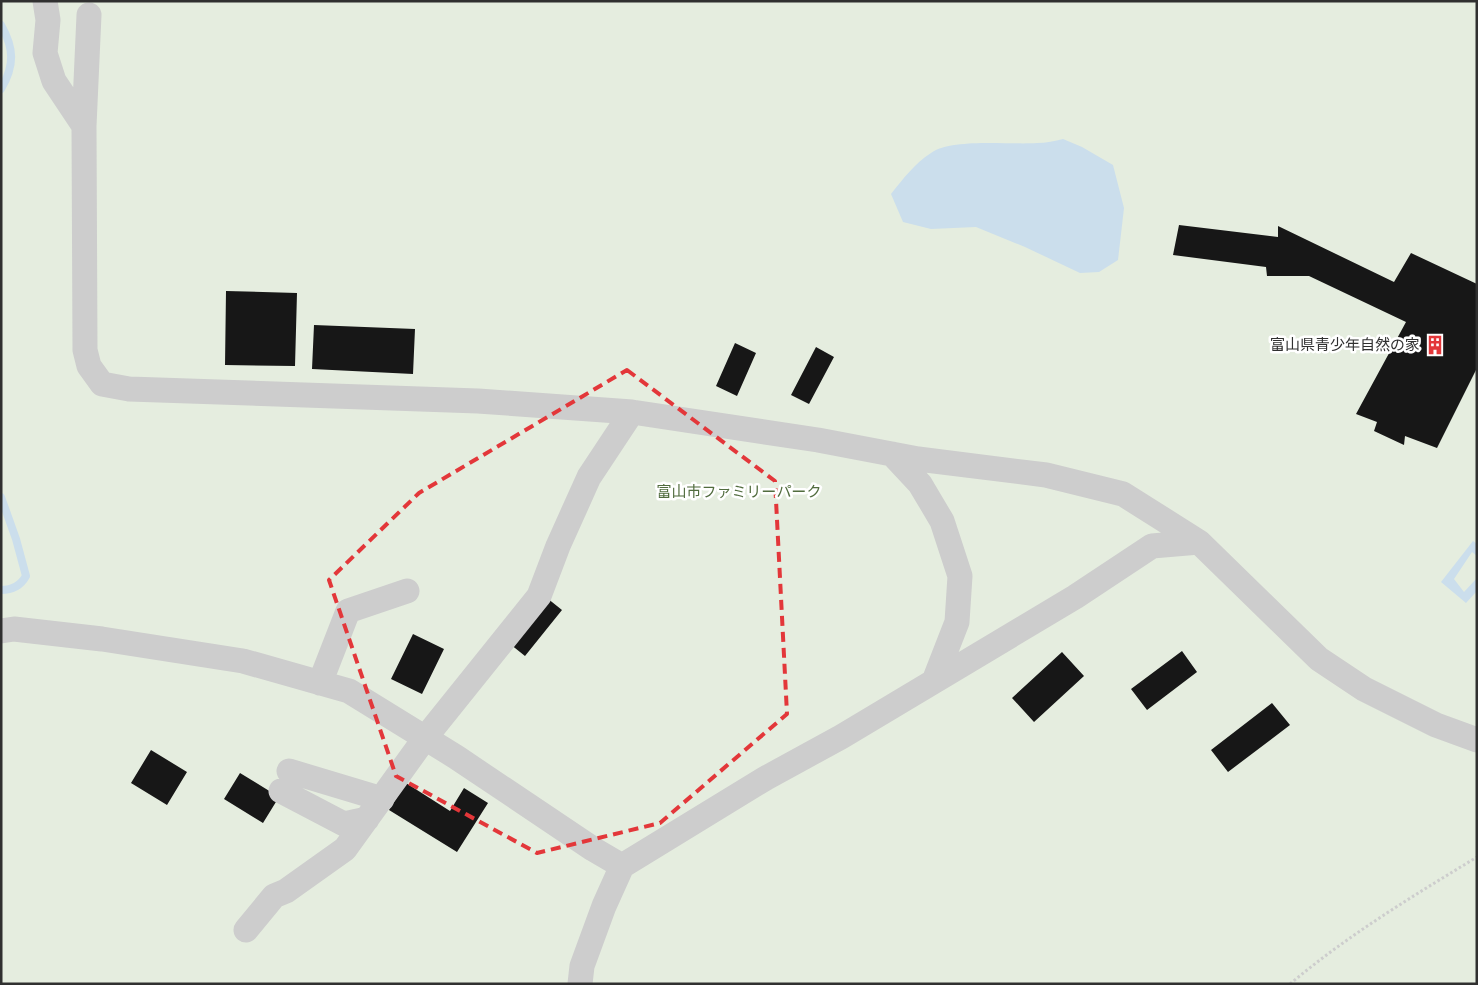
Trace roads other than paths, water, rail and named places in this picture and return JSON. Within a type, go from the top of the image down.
[{"type":"street","points":[[46,1],[48,20],[45,53],[54,81],[84,126]]},
{"type":"street","points":[[89,15],[84,126],[85,350],[89,366],[102,384],[129,389],[478,401],[632,412],[818,440],[918,459],[1046,475],[1122,494],[1199,542],[1319,659],[1364,689],[1436,725],[1477,740]]},
{"type":"street","points":[[246,930],[274,896],[286,891],[345,849],[425,738],[539,596],[558,546],[589,477],[632,412]]},
{"type":"street","points":[[892,454],[920,484],[942,521],[960,576],[956,622],[934,681]]},
{"type":"street","points":[[580,984],[582,966],[604,906],[622,866],[766,778],[842,737],[1074,597],[1152,546],[1199,542]]},
{"type":"street","points":[[320,682],[348,611],[407,591]]},
{"type":"street","points":[[2,630],[14,629],[102,639],[243,661],[349,691],[622,866]]},
{"type":"street","points":[[367,819],[344,824],[285,781],[382,799]]},
{"type":"water","points":[[1063,139],[1082,147],[1113,165],[1124,208],[1118,260],[1099,272],[1080,273],[1025,247],[976,227],[931,229],[903,222],[891,194],[920,162],[940,148],[982,143],[1040,143]]},
{"type":"water","points":[[1473,541],[1477,544],[1477,556],[1472,552],[1454,579],[1464,592],[1477,578],[1477,591],[1466,603],[1441,582]]},
{"type":"waterway","points":[[1,25],[8,41],[11,57],[9,72],[1,89]]},
{"type":"waterway","points":[[1,497],[16,539],[26,576],[16,586],[1,590]]},
{"type":"place","name":"富山県青少年自然の家","points":[[1435,345]]},
{"type":"park label","name":"富山市ファミリーパーク","points":[[739,492]]}]
